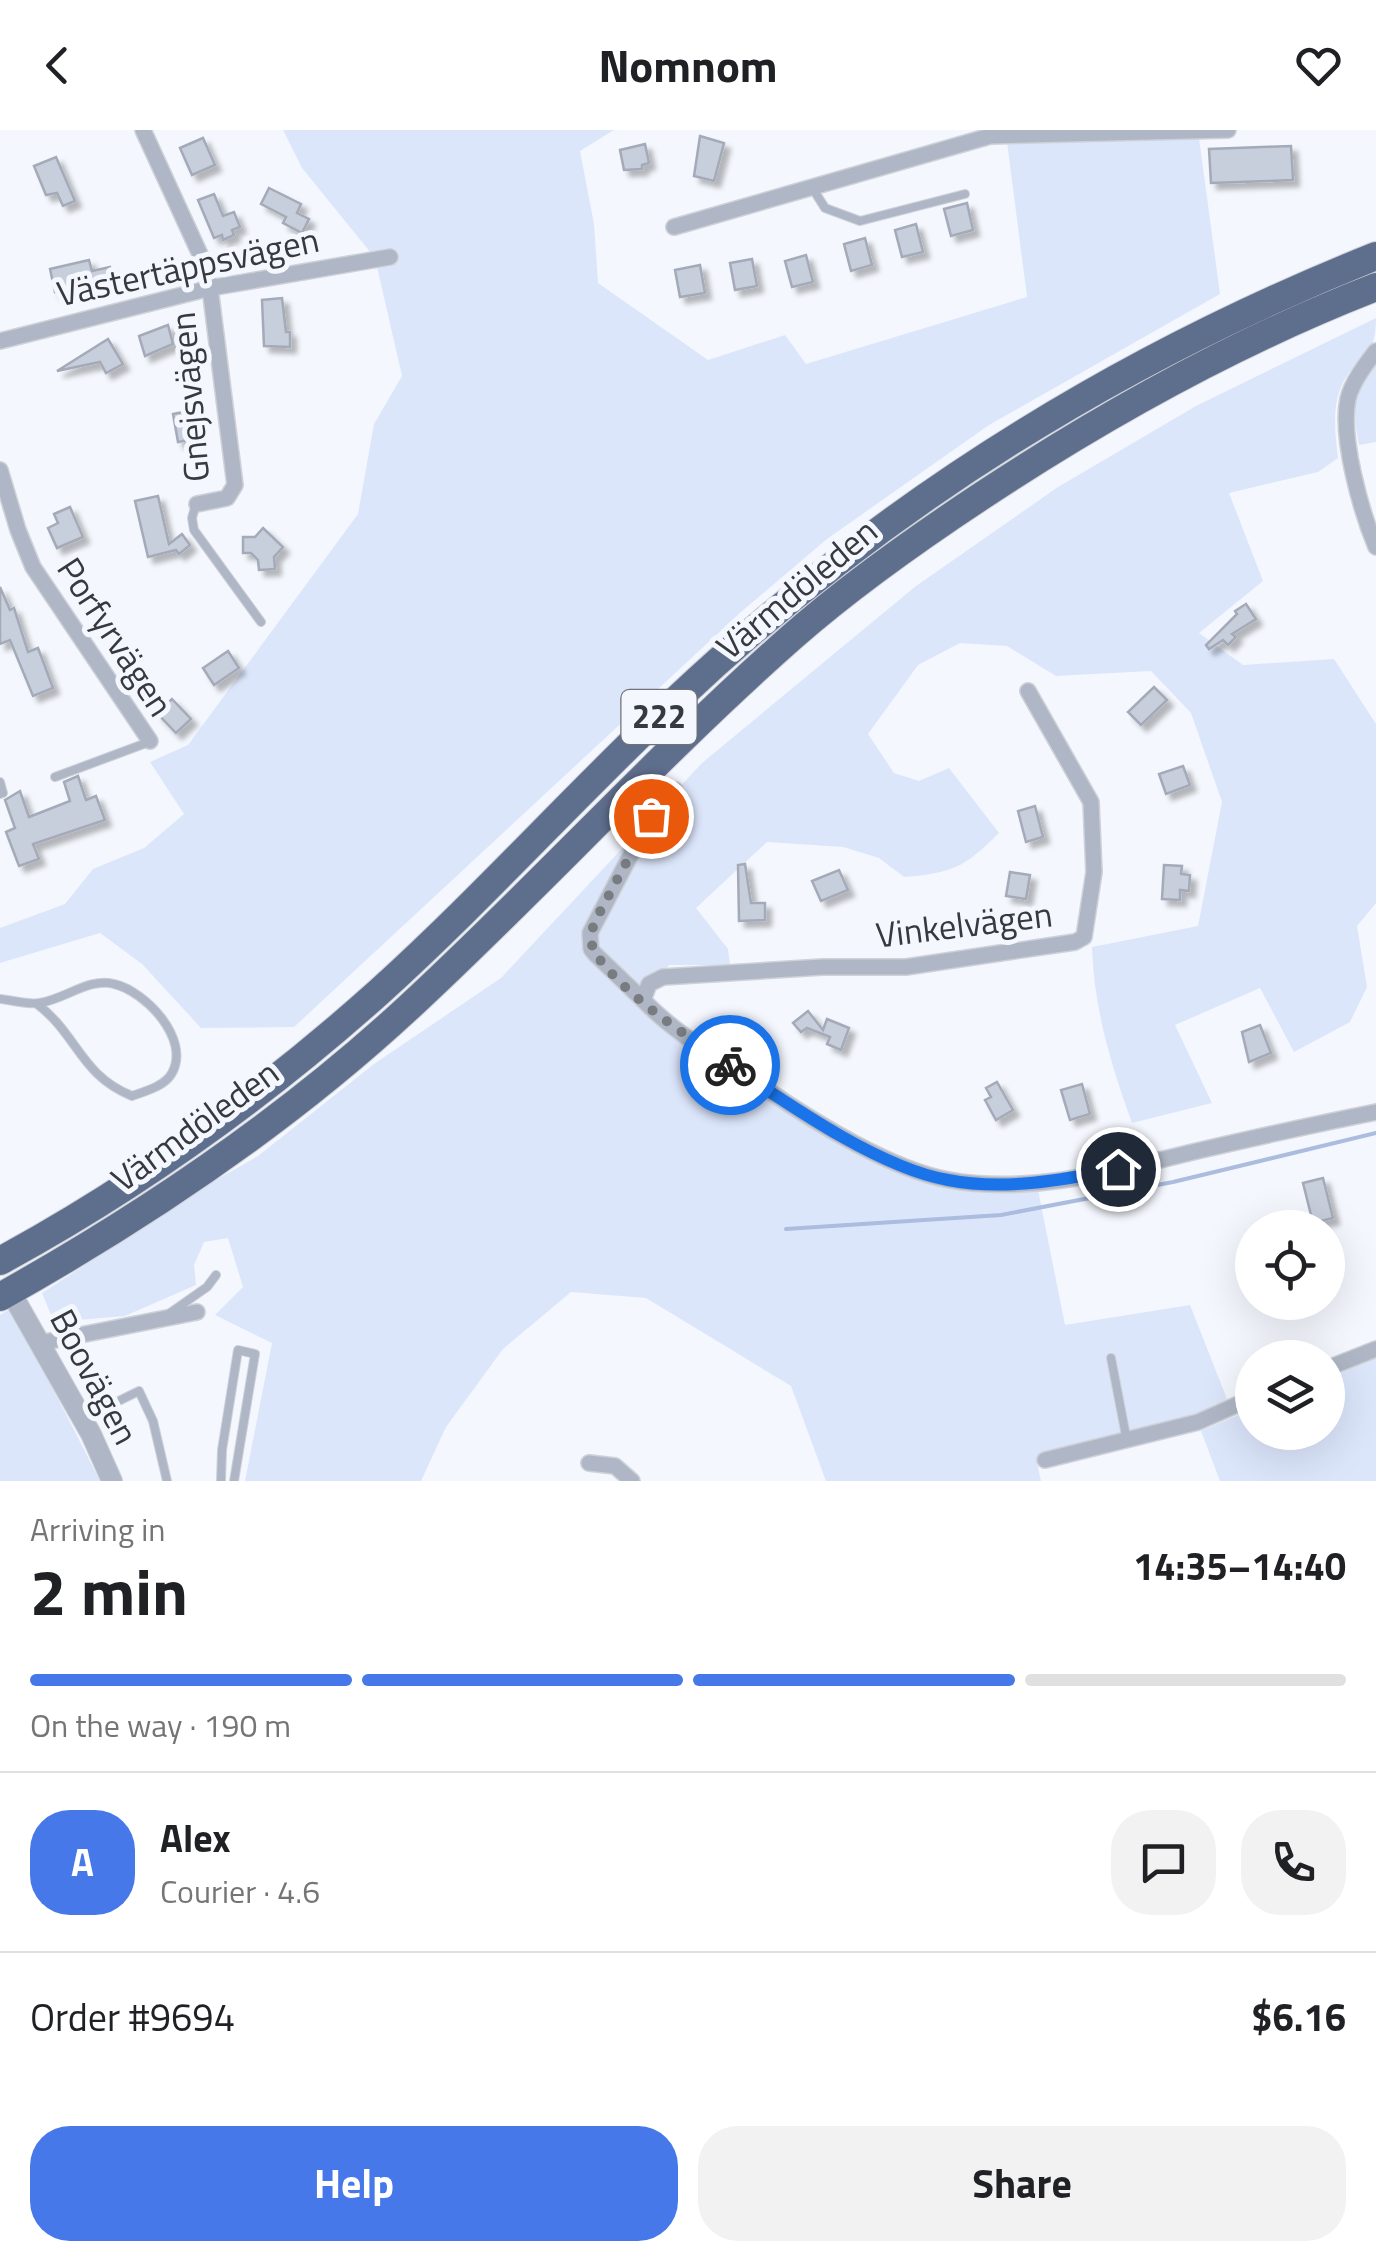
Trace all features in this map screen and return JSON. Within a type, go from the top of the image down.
[{"type":"highway","name":"Värmdöleden","points":[[0,1261],[132,1181],[238,1108],[312,1050],[381,990],[676,700],[824,572],[902,512],[981,458],[1128,371],[1277,295],[1376,256]]},
{"type":"highway","name":"Värmdöleden","points":[[9,1301],[172,1191],[309,1090],[404,1011],[675,744],[795,634],[863,579],[1046,453],[1162,386],[1376,287]]},
{"type":"street","name":"Gnejsvägen","points":[[143,130],[193,237],[210,288],[235,484],[227,498],[196,504]]},
{"type":"street","points":[[674,226],[812,189],[990,133],[1228,130]]},
{"type":"street","name":"Västertäppsvägen","points":[[0,341],[210,288],[390,257]]},
{"type":"street","points":[[1376,352],[1352,388],[1347,411],[1350,454],[1376,548]]},
{"type":"street","name":"Porfyrvägen","points":[[0,470],[33,566],[150,741]]},
{"type":"street","name":"Vinkelvägen","points":[[646,992],[664,976],[906,966],[1076,942],[1084,937],[1094,872],[1091,802],[1028,691]]},
{"type":"street","points":[[676,790],[651,816],[590,933],[595,954],[646,992],[696,1042],[809,1118],[902,1166],[948,1180],[1022,1184],[1093,1174],[1376,1112]]},
{"type":"street","name":"Boovägen","points":[[9,1301],[40,1343],[112,1481]]},
{"type":"street","points":[[40,1343],[198,1312]]},
{"type":"street","points":[[1345,1361],[1376,1349]]},
{"type":"street","points":[[1045,1460],[1198,1422],[1235,1406]]},
{"type":"street","points":[[589,1462],[615,1466],[632,1481]]},
{"type":"lane","points":[[812,189],[825,208],[860,221],[965,194]]},
{"type":"lane","name":"Gnejsvägen","points":[[196,504],[194,530],[261,622]]},
{"type":"lane","name":"Porfyrvägen","points":[[55,777],[150,741]]},
{"type":"lane","points":[[0,782],[0,794]]},
{"type":"lane","points":[[0,999],[37,1004],[100,982],[129,990],[154,1009],[168,1028],[177,1061],[171,1076],[155,1088],[132,1096],[108,1086],[84,1061],[58,1020],[37,1004]]},
{"type":"lane","points":[[166,1316],[208,1286],[216,1275]]},
{"type":"lane","points":[[221,1481],[238,1350],[255,1354],[234,1481]]},
{"type":"lane","points":[[1111,1358],[1127,1441]]},
{"type":"lane","points":[[82,1418],[139,1392],[153,1421],[167,1481]]},
{"type":"shaded area","points":[[283,130],[614,130],[580,151],[594,224],[598,283],[708,360],[785,335],[806,364],[1027,297],[1007,142],[1199,138],[1220,294],[989,425],[827,539],[741,612],[294,1027],[201,1028],[142,964],[100,933],[0,963],[0,928],[65,904],[93,869],[144,848],[184,814],[150,762],[188,745],[358,514],[374,424],[402,376],[375,258],[302,168]]},
{"type":"shaded area","points":[[1376,318],[1371,347],[1345,379],[1338,398],[1338,458],[1318,472],[1229,493],[1263,581],[1199,633],[1243,665],[1334,659],[1376,724],[1376,903],[1357,926],[1367,987],[1350,1022],[1294,1052],[1260,988],[1175,1025],[1212,1103],[1132,1123],[1105,1036],[1092,947],[1198,926],[1222,802],[1191,713],[1151,671],[1056,676],[1007,646],[960,643],[918,665],[868,734],[894,773],[919,781],[949,768],[999,833],[956,867],[904,877],[879,858],[843,847],[767,842],[696,908],[728,949],[730,965],[669,965],[642,1011],[785,1109],[902,1173],[956,1190],[1038,1190],[1065,1325],[1190,1305],[1227,1399],[1187,1418],[1036,1458],[1041,1481],[826,1481],[791,1386],[646,1298],[571,1292],[503,1349],[446,1427],[421,1481],[245,1481],[272,1343],[215,1315],[243,1287],[228,1238],[204,1242],[194,1265],[196,1285],[125,1316],[54,1322],[42,1293],[258,1156],[374,1064],[501,978],[702,763],[916,586],[1058,487],[1196,406]]},
{"type":"shaded area","points":[[1376,359],[1376,442],[1359,445],[1357,400]]},
{"type":"shaded area","points":[[12,1308],[100,1481],[0,1481],[0,1315]]},
{"type":"shaded area","points":[[1376,1358],[1376,1481],[1220,1481],[1201,1431],[1235,1416],[1235,1450],[1345,1450],[1345,1371]]},
{"type":"building","points":[[700,136],[724,143],[714,181],[694,176]]},
{"type":"building","points":[[203,138],[215,165],[192,175],[180,148]]},
{"type":"building","points":[[645,144],[649,163],[642,165],[642,169],[624,170],[620,150]]},
{"type":"building","points":[[1291,146],[1293,180],[1211,183],[1209,149]]},
{"type":"building","points":[[56,157],[75,201],[63,206],[57,193],[46,195],[34,166]]},
{"type":"building","points":[[269,188],[301,204],[297,213],[309,219],[302,233],[283,223],[286,217],[261,204]]},
{"type":"building","points":[[214,194],[223,216],[234,212],[240,227],[223,240],[222,235],[214,238],[198,200]]},
{"type":"building","points":[[967,203],[973,230],[951,236],[944,209]]},
{"type":"building","points":[[916,224],[923,252],[902,257],[895,230]]},
{"type":"building","points":[[865,238],[872,265],[851,271],[844,244]]},
{"type":"building","points":[[806,255],[813,282],[792,287],[785,261]]},
{"type":"building","points":[[752,259],[757,286],[735,290],[730,263]]},
{"type":"building","points":[[89,260],[92,271],[110,267],[114,285],[101,288],[100,282],[55,292],[50,269]]},
{"type":"building","points":[[700,265],[705,293],[680,297],[675,270]]},
{"type":"building","points":[[282,298],[290,347],[264,346],[262,300]]},
{"type":"building","points":[[168,325],[173,344],[145,356],[139,336]]},
{"type":"building","points":[[108,339],[123,364],[106,373],[100,362],[57,371]]},
{"type":"building","points":[[193,410],[198,438],[178,442],[173,414]]},
{"type":"building","points":[[158,496],[169,544],[182,534],[190,545],[179,554],[176,550],[148,557],[135,501]]},
{"type":"building","points":[[70,507],[83,537],[57,548],[48,528],[58,523],[54,514]]},
{"type":"building","points":[[263,528],[283,547],[274,557],[275,569],[259,570],[258,560],[251,553],[243,553],[243,537],[255,537]]},
{"type":"building","points":[[0,587],[10,610],[14,608],[28,652],[38,648],[53,688],[33,696],[10,640],[0,644]]},
{"type":"building","points":[[1246,604],[1256,619],[1232,634],[1236,637],[1228,645],[1223,640],[1209,649],[1206,645]]},
{"type":"building","points":[[228,651],[239,668],[214,685],[203,668]]},
{"type":"building","points":[[1154,687],[1167,700],[1141,725],[1128,712]]},
{"type":"building","points":[[172,699],[191,719],[176,733],[157,713]]},
{"type":"building","points":[[1183,766],[1190,785],[1166,794],[1159,774]]},
{"type":"building","points":[[78,776],[86,800],[96,796],[105,820],[33,844],[39,859],[19,866],[6,832],[15,828],[5,800],[20,791],[29,817],[70,801],[64,782]]},
{"type":"building","points":[[1035,806],[1043,837],[1026,842],[1018,811]]},
{"type":"building","points":[[745,864],[751,903],[765,903],[765,920],[739,921],[738,865]]},
{"type":"building","points":[[1164,865],[1182,866],[1181,874],[1190,875],[1189,891],[1180,890],[1180,900],[1162,899]]},
{"type":"building","points":[[839,870],[848,890],[821,901],[812,881]]},
{"type":"building","points":[[1010,872],[1030,875],[1026,899],[1006,896]]},
{"type":"building","points":[[808,1011],[823,1030],[827,1019],[849,1028],[841,1050],[827,1044],[830,1037],[807,1028],[801,1032],[793,1023]]},
{"type":"building","points":[[1260,1025],[1271,1053],[1249,1062],[1242,1032]]},
{"type":"building","points":[[997,1082],[1013,1110],[996,1120],[985,1100],[991,1097],[986,1088]]},
{"type":"building","points":[[1082,1084],[1090,1114],[1070,1120],[1061,1090]]},
{"type":"building","points":[[1323,1178],[1331,1210],[1310,1210],[1303,1183]]},
{"type":"waterway","points":[[786,1229],[1001,1215],[1173,1182],[1376,1133]]},
{"type":"way so far","points":[[651,816],[593,925],[592,949],[620,982],[650,1008],[730,1065]]},
{"type":"route","points":[[730,1065],[809,1118],[917,1172],[973,1183],[1022,1184],[1118,1169]]}]
